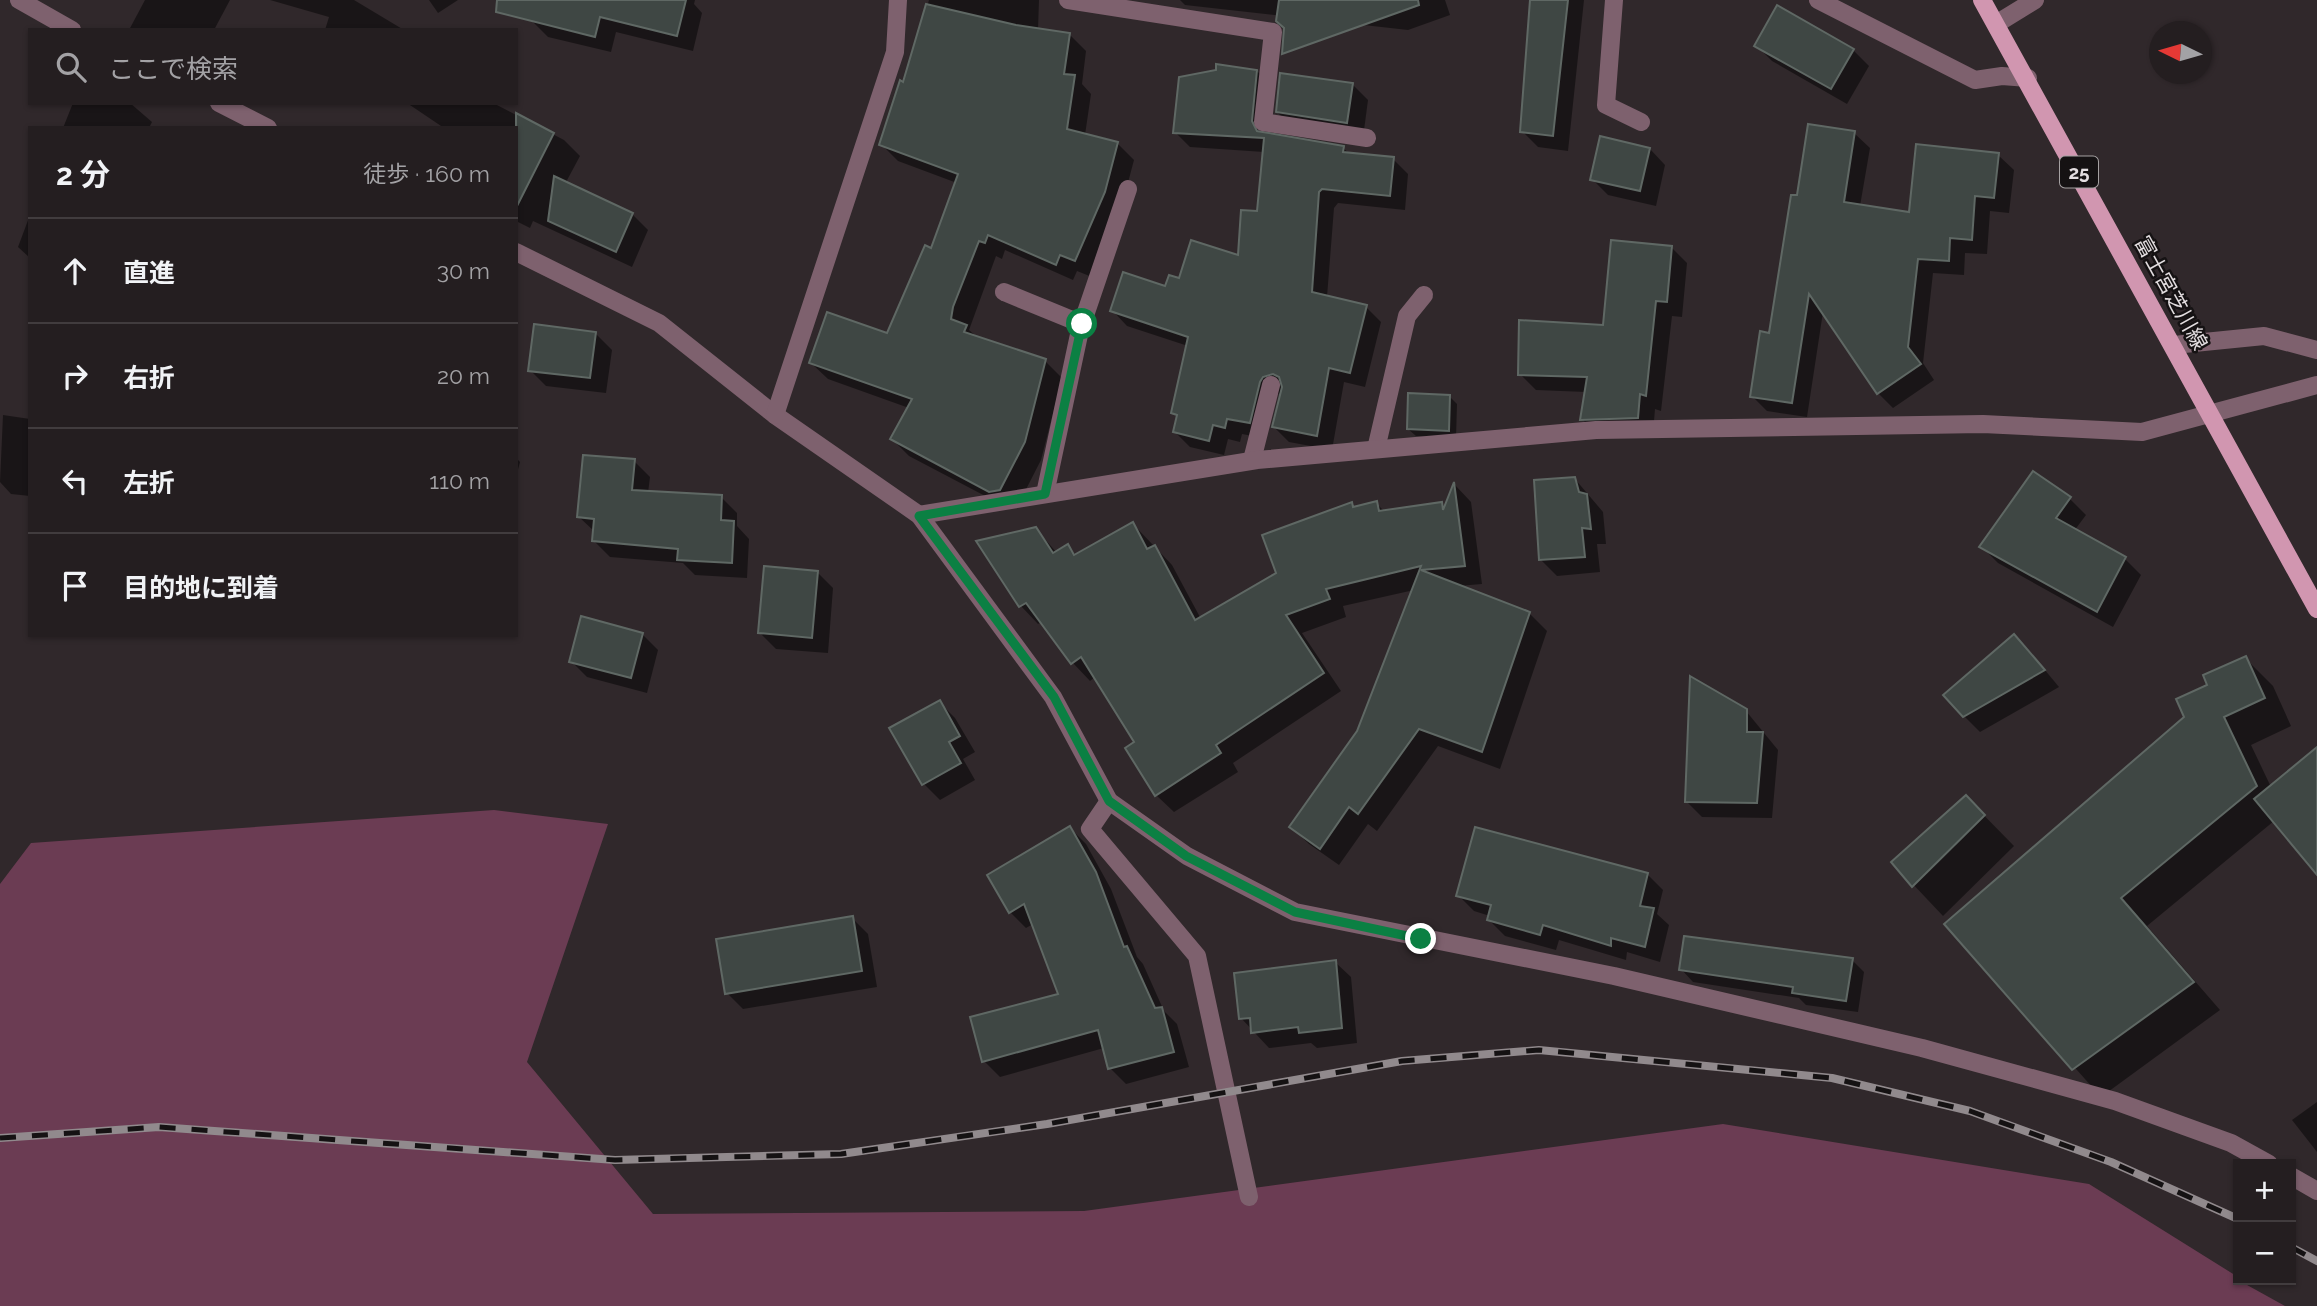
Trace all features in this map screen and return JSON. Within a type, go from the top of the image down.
[{"type":"main road","name":"富士宮芝川線","points":[[1982,0],[2028,78],[2317,609]]},
{"type":"street","points":[[19,0],[68,28]]},
{"type":"street","points":[[775,415],[895,52],[898,0]]},
{"type":"street","points":[[1068,0],[1145,5],[1273,32],[1263,121],[1367,138]]},
{"type":"street","points":[[1614,0],[1606,105],[1641,122]]},
{"type":"street","points":[[1818,0],[1975,79],[2002,76],[2028,78]]},
{"type":"street","points":[[1996,24],[2035,0]]},
{"type":"street","points":[[223,105],[264,126]]},
{"type":"street","points":[[1045,494],[1082,324],[1128,189]]},
{"type":"street","points":[[518,253],[659,323],[775,415],[919,516],[1054,697],[1109,801],[1186,856],[1295,912],[1614,976],[1922,1048],[2115,1101],[2231,1143],[2260,1159]]},
{"type":"street","points":[[1004,292],[1082,324]]},
{"type":"street","points":[[1376,449],[1406,316],[1424,295]]},
{"type":"street","points":[[2174,345],[2264,336],[2317,350]]},
{"type":"street","points":[[1252,460],[1271,385]]},
{"type":"street","points":[[919,516],[1252,460],[1596,430],[1983,424],[2142,432],[2317,385]]},
{"type":"street","points":[[1109,801],[1090,829],[1197,956],[1249,1197]]},
{"type":"street","points":[[2296,1179],[2317,1191]]},
{"type":"shaded area","points":[[494,810],[608,824],[527,1062],[653,1214],[1084,1211],[1723,1124],[2089,1184],[2233,1274],[2233,1285],[2247,1285],[2285,1306],[0,1306],[0,884],[31,843]]},
{"type":"building","points":[[497,0],[686,0],[677,36],[600,17],[595,37],[496,12]]},
{"type":"building","points":[[1279,0],[1418,0],[1419,5],[1282,54],[1284,28],[1276,21]]},
{"type":"building","points":[[1530,0],[1568,0],[1553,136],[1520,132]]},
{"type":"building","points":[[926,4],[1016,25],[1070,33],[1064,74],[1075,75],[1067,129],[1118,142],[1105,192],[1075,261],[1060,255],[1056,265],[988,235],[985,243],[979,241],[953,307],[951,319],[967,325],[964,332],[1046,359],[1025,442],[1000,490],[989,492],[890,439],[912,399],[809,363],[827,312],[887,333],[925,245],[931,248],[958,174],[879,145],[900,80],[903,82]]},
{"type":"building","points":[[1777,5],[1854,49],[1831,89],[1754,46]]},
{"type":"building","points":[[1216,64],[1257,70],[1252,121],[1257,131],[1344,146],[1343,152],[1394,157],[1390,196],[1322,189],[1319,192],[1312,292],[1367,305],[1350,373],[1329,368],[1317,436],[1272,427],[1282,387],[1279,377],[1273,374],[1263,377],[1260,382],[1250,423],[1227,419],[1225,428],[1213,425],[1209,441],[1173,432],[1177,415],[1171,413],[1188,337],[1110,311],[1123,272],[1165,286],[1169,275],[1179,278],[1191,240],[1238,255],[1241,210],[1257,211],[1264,138],[1173,133],[1179,77],[1216,70]]},
{"type":"building","points":[[1280,73],[1353,83],[1347,123],[1276,112]]},
{"type":"building","points":[[516,113],[554,133],[518,204],[518,126]]},
{"type":"building","points":[[1808,124],[1855,131],[1844,202],[1909,212],[1916,144],[1999,153],[1994,198],[1975,196],[1972,240],[1950,238],[1949,261],[1918,259],[1908,347],[1921,364],[1877,394],[1809,294],[1792,403],[1750,397],[1760,331],[1769,333],[1791,195],[1797,195]]},
{"type":"building","points":[[1600,136],[1650,148],[1640,191],[1590,180]]},
{"type":"building","points":[[554,176],[633,213],[616,252],[548,221]]},
{"type":"building","points":[[1611,240],[1672,246],[1667,302],[1656,301],[1646,396],[1640,394],[1638,418],[1580,420],[1587,377],[1518,375],[1519,320],[1603,325]]},
{"type":"building","points":[[534,324],[596,332],[590,378],[528,371]]},
{"type":"building","points":[[1408,393],[1450,395],[1449,431],[1407,429]]},
{"type":"building","points":[[583,455],[635,459],[632,490],[722,495],[721,520],[734,521],[732,563],[677,560],[678,549],[592,541],[594,519],[577,517]]},
{"type":"building","points":[[2033,471],[2071,497],[2056,518],[2126,557],[2097,612],[1979,547]]},
{"type":"building","points":[[1575,477],[1579,492],[1587,494],[1591,529],[1582,528],[1585,557],[1539,560],[1534,480]]},
{"type":"building","points":[[1454,482],[1465,566],[1421,570],[1530,612],[1482,752],[1419,729],[1358,814],[1349,807],[1320,849],[1289,827],[1357,731],[1421,566],[1326,589],[1330,599],[1286,615],[1324,673],[1216,745],[1221,753],[1155,796],[1125,748],[1134,742],[1081,657],[1071,664],[1026,603],[1019,607],[976,541],[1036,527],[1053,553],[1068,544],[1074,555],[1133,522],[1147,549],[1155,545],[1195,620],[1276,573],[1262,535],[1352,502],[1353,507],[1377,501],[1379,511],[1442,502],[1443,510]]},
{"type":"building","points":[[764,566],[818,571],[812,638],[758,633]]},
{"type":"building","points":[[581,616],[643,633],[631,678],[569,662]]},
{"type":"building","points":[[2014,634],[2045,670],[1963,717],[1943,695]]},
{"type":"building","points":[[2246,656],[2265,698],[2224,717],[2257,786],[2121,898],[2194,982],[2072,1070],[1944,924],[2184,717],[2176,699],[2207,685],[2203,675]]},
{"type":"building","points":[[1690,676],[1747,709],[1747,732],[1763,732],[1757,803],[1685,802]]},
{"type":"building","points":[[940,700],[960,736],[949,742],[961,763],[922,785],[889,728]]},
{"type":"building","points":[[2317,747],[2317,875],[2254,799]]},
{"type":"building","points":[[1966,795],[1985,815],[1912,887],[1891,862]]},
{"type":"building","points":[[1070,826],[1096,872],[1124,947],[1127,946],[1155,1008],[1162,1007],[1174,1052],[1108,1069],[1098,1030],[982,1062],[970,1017],[1058,994],[1024,904],[1009,913],[987,875]]},
{"type":"building","points":[[1475,827],[1648,873],[1640,906],[1654,908],[1645,947],[1611,938],[1611,946],[1543,925],[1540,935],[1487,920],[1491,905],[1456,896]]},
{"type":"building","points":[[853,916],[862,971],[725,994],[716,939]]},
{"type":"building","points":[[1684,936],[1853,958],[1846,1001],[1792,993],[1793,987],[1679,970]]},
{"type":"building","points":[[1336,960],[1342,1028],[1299,1033],[1298,1027],[1251,1033],[1250,1018],[1239,1019],[1234,973]]},
{"type":"railway","points":[[0,1138],[159,1127],[615,1160],[841,1154],[1047,1124],[1402,1061],[1539,1050],[1832,1078],[1970,1111],[2111,1162],[2233,1217]]},
{"type":"railway","points":[[2296,1250],[2317,1261]]},
{"type":"route","points":[[1082,324],[1045,494],[919,516],[1054,697],[1109,801],[1186,856],[1295,912],[1421,939]]}]
